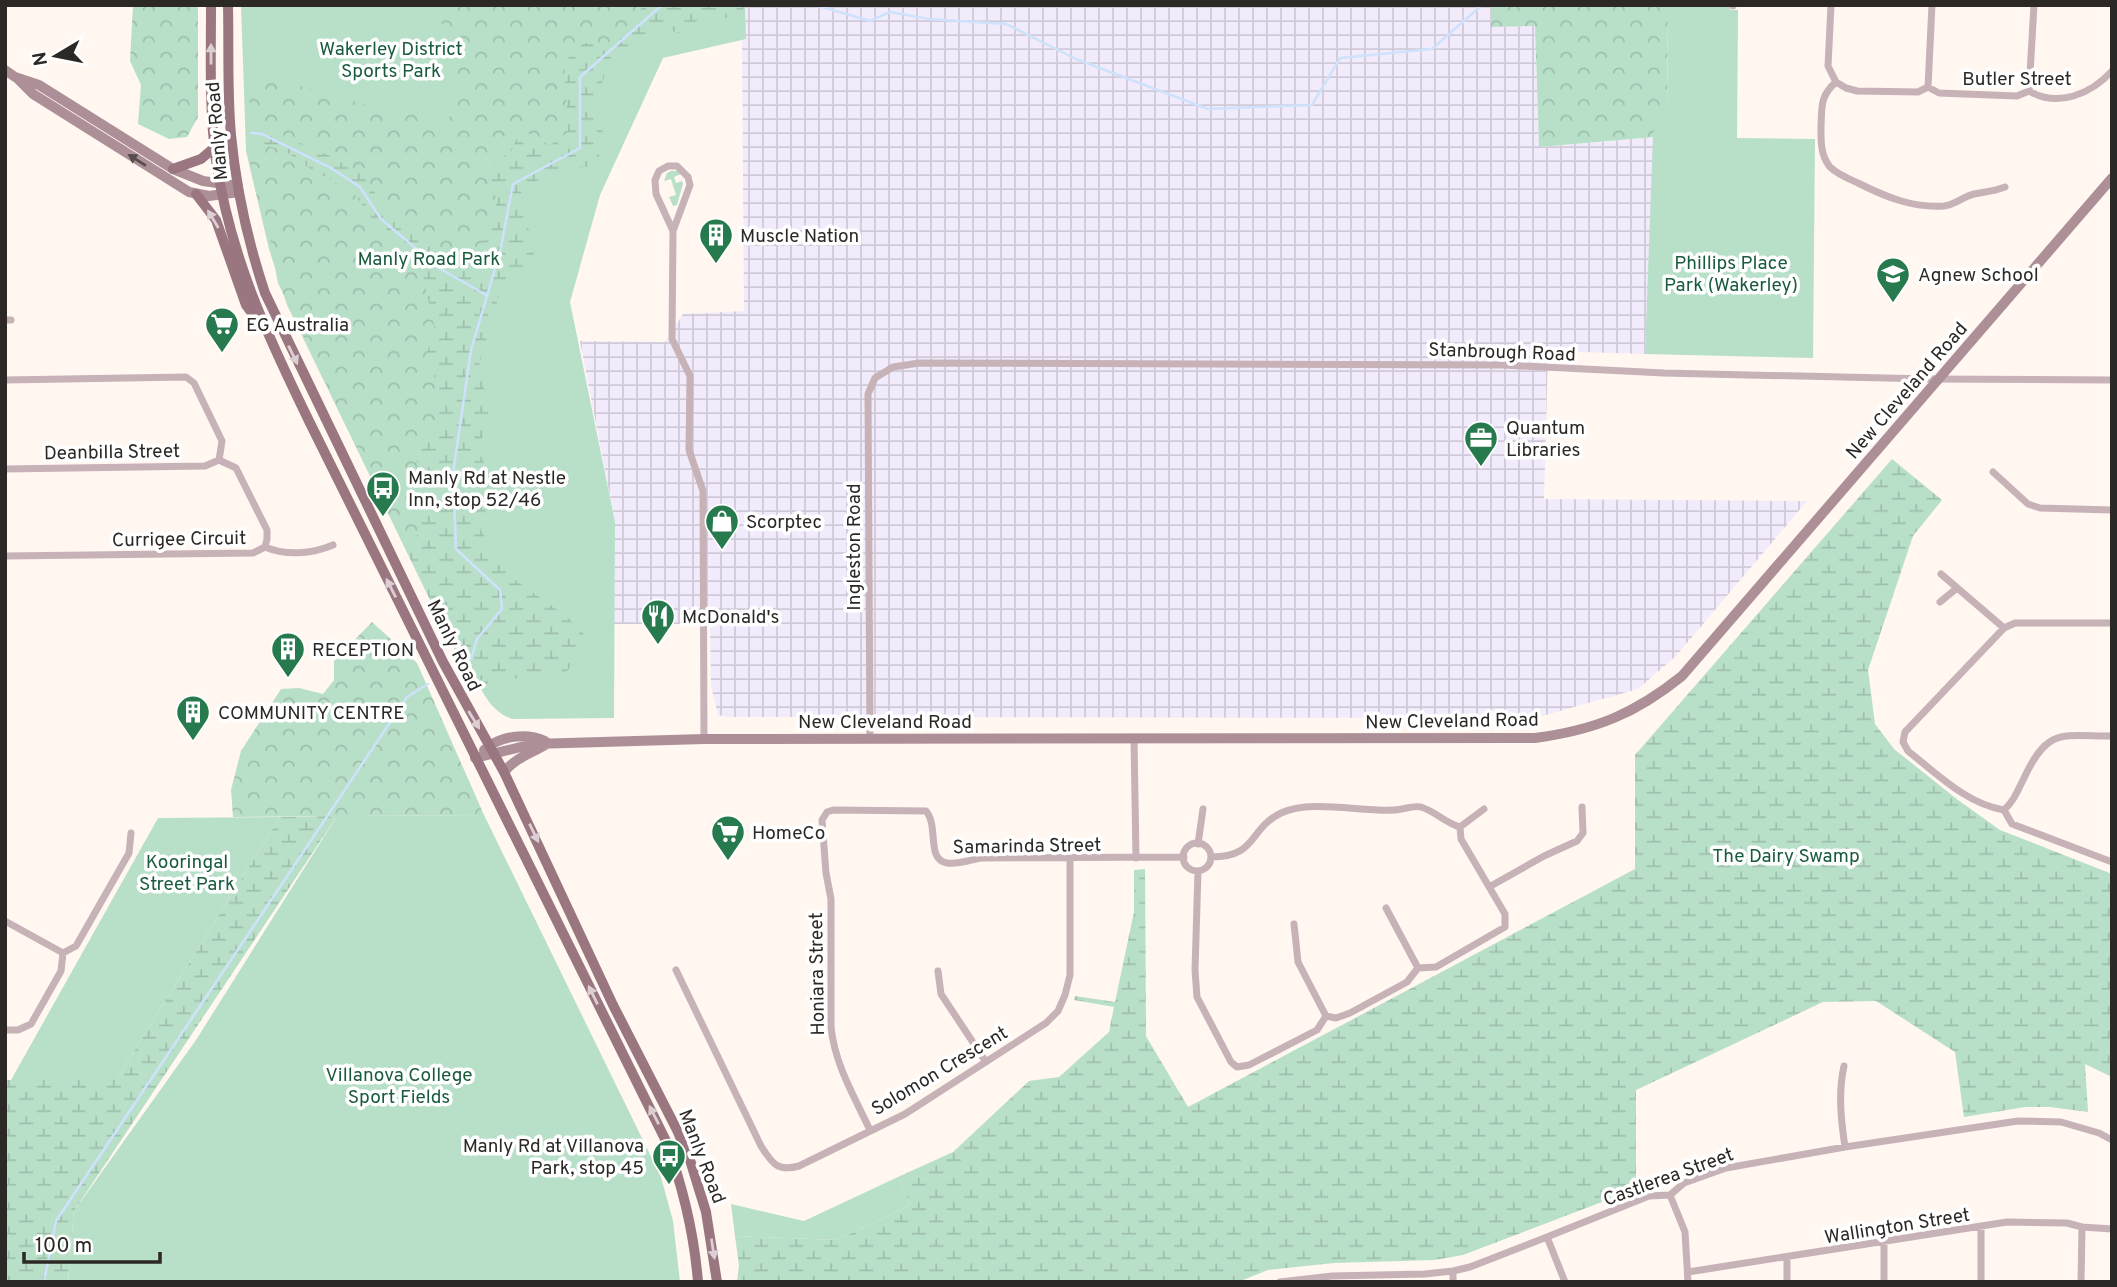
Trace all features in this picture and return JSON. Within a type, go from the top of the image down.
[{"type":"main road","name":"Manly Road","points":[[211,5],[211,91],[221,190],[235,247],[262,324],[666,1141],[688,1212],[698,1282]]},
{"type":"main road","name":"Manly Road","points":[[228,5],[229,115],[239,189],[256,268],[273,313],[453,682],[504,772],[613,1004],[681,1140],[706,1212],[717,1282]]},
{"type":"main road","points":[[173,169],[201,159],[215,147]]},
{"type":"main road","points":[[195,194],[216,220],[246,305],[252,316],[262,324]]},
{"type":"street","points":[[1830,5],[1828,66],[1836,82],[1827,90],[1822,101],[1821,141],[1830,167],[1842,176],[1908,204],[1949,205],[1973,194],[1991,193],[2005,187]]},
{"type":"street","points":[[1928,87],[1932,5]]},
{"type":"street","points":[[2029,91],[2034,5]]},
{"type":"street","points":[[5,70],[33,94],[183,188],[195,194],[239,189]]},
{"type":"street","name":"Butler Street","points":[[1836,82],[1857,91],[1918,93],[1928,87],[1938,93],[2017,96],[2029,91],[2039,96],[2072,97],[2090,90],[2112,71]]},
{"type":"street","points":[[15,77],[39,85],[173,169],[221,190]]},
{"type":"street","points":[[673,231],[656,194],[655,180],[659,171],[668,166],[677,166],[683,171],[690,185],[673,231],[672,339],[690,376],[690,450],[703,491],[704,739]]},
{"type":"street","name":"New Cleveland Road","points":[[475,758],[507,739],[533,736],[549,743],[704,739],[1535,738],[1594,727],[1623,715],[1658,695],[1682,676],[2112,178]]},
{"type":"street","name":"Stanbrough Road","points":[[892,367],[919,363],[1503,365],[1664,373],[2112,380]]},
{"type":"street","name":"Ingleston Road","points":[[870,739],[867,394],[875,378],[892,367]]},
{"type":"street","points":[[5,380],[186,377],[194,383],[222,441],[219,460]]},
{"type":"street","name":"Deanbilla Street","points":[[5,469],[205,466],[219,460]]},
{"type":"street","name":"Currigee Circuit","points":[[5,556],[253,553],[265,547],[267,530],[236,468],[219,460]]},
{"type":"street","points":[[1993,472],[2028,504],[2040,509],[2112,510]]},
{"type":"street","points":[[265,547],[278,552],[318,552],[333,545]]},
{"type":"street","points":[[1941,574],[2004,628]]},
{"type":"street","points":[[1940,602],[1957,588]]},
{"type":"street","points":[[2004,810],[1991,808],[1962,793],[1908,751],[1903,742],[1905,732],[2004,628],[2015,623],[2112,623]]},
{"type":"street","points":[[2004,810],[2012,802],[2035,755],[2052,739],[2061,736],[2112,736]]},
{"type":"street","points":[[1134,738],[1136,858]]},
{"type":"street","name":"New Cleveland Road","points":[[504,772],[515,760],[549,743]]},
{"type":"street","points":[[1211,857],[1232,856],[1240,852],[1274,817],[1299,807],[1396,810],[1418,806],[1460,827]]},
{"type":"street","points":[[1489,887],[1577,841],[1583,833],[1582,807]]},
{"type":"street","points":[[1198,844],[1203,809]]},
{"type":"street","points":[[1460,827],[1484,810]]},
{"type":"street","points":[[2004,810],[2012,824],[2112,862]]},
{"type":"street","name":"Samarinda Street","points":[[827,812],[926,811],[933,825],[936,857],[950,864],[981,858],[1184,857]]},
{"type":"street","name":"Honiara Street","points":[[827,812],[822,820],[831,899],[833,1045],[838,1063],[870,1130]]},
{"type":"street","points":[[1326,1016],[1336,1018],[1350,1013],[1407,982],[1418,968],[1436,967],[1505,927],[1505,914],[1461,839],[1460,827]]},
{"type":"street","points":[[63,953],[76,946],[129,853],[131,833]]},
{"type":"street","points":[[1198,844],[1209,849],[1211,857],[1206,868],[1198,871],[1189,868],[1184,857],[1190,846],[1198,844]]},
{"type":"street","name":"Solomon Crescent","points":[[676,970],[761,1146],[778,1166],[788,1169],[799,1166],[905,1114],[1046,1023],[1058,1011],[1070,975],[1070,858]]},
{"type":"street","points":[[1198,871],[1195,970],[1197,997],[1231,1062],[1237,1067],[1250,1065],[1317,1030],[1326,1016]]},
{"type":"street","points":[[1386,908],[1418,968]]},
{"type":"street","points":[[5,921],[63,953]]},
{"type":"street","points":[[1294,924],[1298,962],[1326,1016]]},
{"type":"street","points":[[5,1030],[18,1030],[32,1024],[61,971],[63,953]]},
{"type":"street","points":[[939,971],[941,994],[986,1062]]},
{"type":"street","points":[[1844,1066],[1840,1083],[1845,1147]]},
{"type":"street","name":"Castlerea Street","points":[[1280,1282],[1426,1274],[1470,1267],[1649,1195],[1670,1195],[1684,1184],[1726,1168],[1845,1147],[2018,1121],[2061,1122],[2099,1133],[2112,1140]]},
{"type":"street","points":[[1670,1195],[1685,1232],[1688,1282]]},
{"type":"street","name":"Wallington Street","points":[[1688,1272],[2007,1222],[2067,1223],[2112,1229]]},
{"type":"street","points":[[2081,1282],[2082,1227]]},
{"type":"street","points":[[1981,1228],[1981,1282]]},
{"type":"street","points":[[1547,1237],[1565,1282]]},
{"type":"street","points":[[1884,1242],[1884,1282]]},
{"type":"street","points":[[1787,1258],[1787,1282]]},
{"type":"street","points":[[1453,1271],[1453,1282]]},
{"type":"shaded area","points":[[745,5],[1492,5],[1492,27],[1535,26],[1539,147],[1654,137],[1645,354],[1548,351],[1544,499],[1807,501],[1676,656],[1638,689],[1535,718],[718,715],[711,686],[710,624],[614,624],[615,522],[580,341],[665,342],[683,314],[744,311],[742,40],[746,39]]},
{"type":"green space","points":[[133,5],[198,5],[198,117],[187,137],[169,139],[138,124],[141,85],[130,61]]},
{"type":"green space","name":"Manly Road Park","points":[[241,5],[745,5],[746,39],[663,58],[600,195],[570,302],[615,522],[614,718],[512,719],[504,716],[484,694],[469,667],[453,647],[287,305],[269,249],[246,151]]},
{"type":"green space","points":[[437,5],[644,5],[613,43],[584,43],[566,102],[568,132],[549,146],[536,135],[485,171],[497,200],[489,229],[477,256],[453,255],[418,238],[384,209],[365,176],[332,157],[262,126],[251,113],[246,78],[268,78],[363,104],[389,117],[411,112],[445,127],[451,114],[453,99],[452,67]]},
{"type":"green space","points":[[644,5],[745,5],[739,20],[707,14],[680,33],[648,26],[640,48],[606,71],[596,101],[605,142],[595,166],[554,170],[521,191],[534,256],[502,284],[479,366],[485,392],[499,410],[476,448],[487,470],[490,488],[481,530],[508,575],[566,616],[584,634],[582,654],[564,674],[499,680],[480,690],[473,673],[453,647],[403,544],[421,533],[416,447],[435,435],[439,393],[427,353],[435,330],[423,275],[408,251],[375,223],[353,192],[312,170],[288,153],[259,142],[262,126],[332,157],[365,176],[384,209],[418,238],[453,255],[477,256],[489,229],[497,200],[485,171],[511,151],[520,132],[536,135],[549,146],[568,133],[564,62],[584,43],[614,43]]},
{"type":"green space","points":[[1492,5],[1668,5],[1667,111],[1654,108],[1654,137],[1539,147],[1535,26],[1491,27]]},
{"type":"green space","name":"Phillips Place Park (Wakerley)","points":[[1668,5],[1730,5],[1730,10],[1738,10],[1737,138],[1815,139],[1813,358],[1645,354],[1654,108],[1667,110]]},
{"type":"green space","points":[[259,142],[288,153],[312,170],[353,192],[375,223],[408,251],[423,275],[435,330],[427,353],[439,393],[435,435],[416,447],[421,533],[403,544],[278,283],[269,234],[256,193],[248,152]]},
{"type":"green space","points":[[671,171],[681,174],[674,177],[676,183],[682,181],[683,184],[677,205],[673,206],[669,197],[676,195],[671,179],[664,181],[667,173]]},
{"type":"green space","name":"The Dairy Swamp","points":[[1892,459],[1942,500],[1913,536],[1868,670],[1875,724],[1894,749],[2000,830],[2112,874],[2112,1077],[2085,1064],[2088,1112],[2025,1107],[1964,1117],[1955,1052],[1876,1001],[1823,1002],[1636,1090],[1636,1189],[1463,1255],[1434,1260],[1334,1263],[1268,1270],[1238,1282],[737,1282],[739,1265],[735,1236],[837,1240],[910,1205],[898,1177],[953,1152],[1029,1081],[1059,1077],[1109,1032],[1114,1007],[1074,1000],[1075,996],[1115,1002],[1134,912],[1134,870],[1145,869],[1146,1036],[1188,1107],[1635,869],[1635,755]]},
{"type":"green space","points":[[372,622],[417,663],[484,815],[233,817],[231,790],[241,751],[281,689],[299,688],[323,694],[334,680],[334,661]]},
{"type":"green space","name":"Villanova College Sport Fields","points":[[484,815],[661,1177],[673,1221],[680,1282],[68,1282],[74,1211],[196,1040],[337,816]]},
{"type":"green space","points":[[337,816],[74,1211],[68,1282],[5,1282],[5,1080],[116,1080],[280,817]]},
{"type":"green space","name":"Kooringal Street Park","points":[[280,817],[116,1080],[11,1080],[158,818]]},
{"type":"green space","points":[[898,1177],[910,1205],[837,1240],[735,1236],[731,1204],[804,1221]]},
{"type":"waterway","points":[[458,668],[471,659],[477,639],[502,609],[500,590],[456,549],[453,473],[471,350],[500,252],[513,184],[580,148],[580,77],[662,5]]},
{"type":"waterway","points":[[815,5],[870,21],[890,12],[929,19],[1006,24],[1076,59],[1208,109],[1312,105],[1340,58],[1432,49],[1482,5]]},
{"type":"waterway","points":[[251,133],[262,134],[331,168],[360,187],[381,219],[439,268],[486,295]]},
{"type":"waterway","points":[[44,1282],[56,1221],[407,697],[428,684]]},
{"type":"place","name":"Muscle Nation","points":[[716,265]]},
{"type":"place","name":"Agnew School","points":[[1893,304]]},
{"type":"place","name":"EG Australia","points":[[222,354]]},
{"type":"place","name":"Quantum Libraries","points":[[1481,468]]},
{"type":"place","name":"Manly Rd at Nestle Inn, stop 52/46","points":[[383,518]]},
{"type":"place","name":"Scorptec","points":[[722,551]]},
{"type":"place","name":"McDonald's","points":[[658,646]]},
{"type":"place","name":"RECEPTION","points":[[288,679]]},
{"type":"place","name":"COMMUNITY CENTRE","points":[[193,742]]},
{"type":"place","name":"HomeCo","points":[[728,862]]},
{"type":"place","name":"Manly Rd at Villanova Park, stop 45","points":[[669,1186]]},
{"type":"park label","name":"Wakerley District Sports Park","points":[[391,59]]}]
